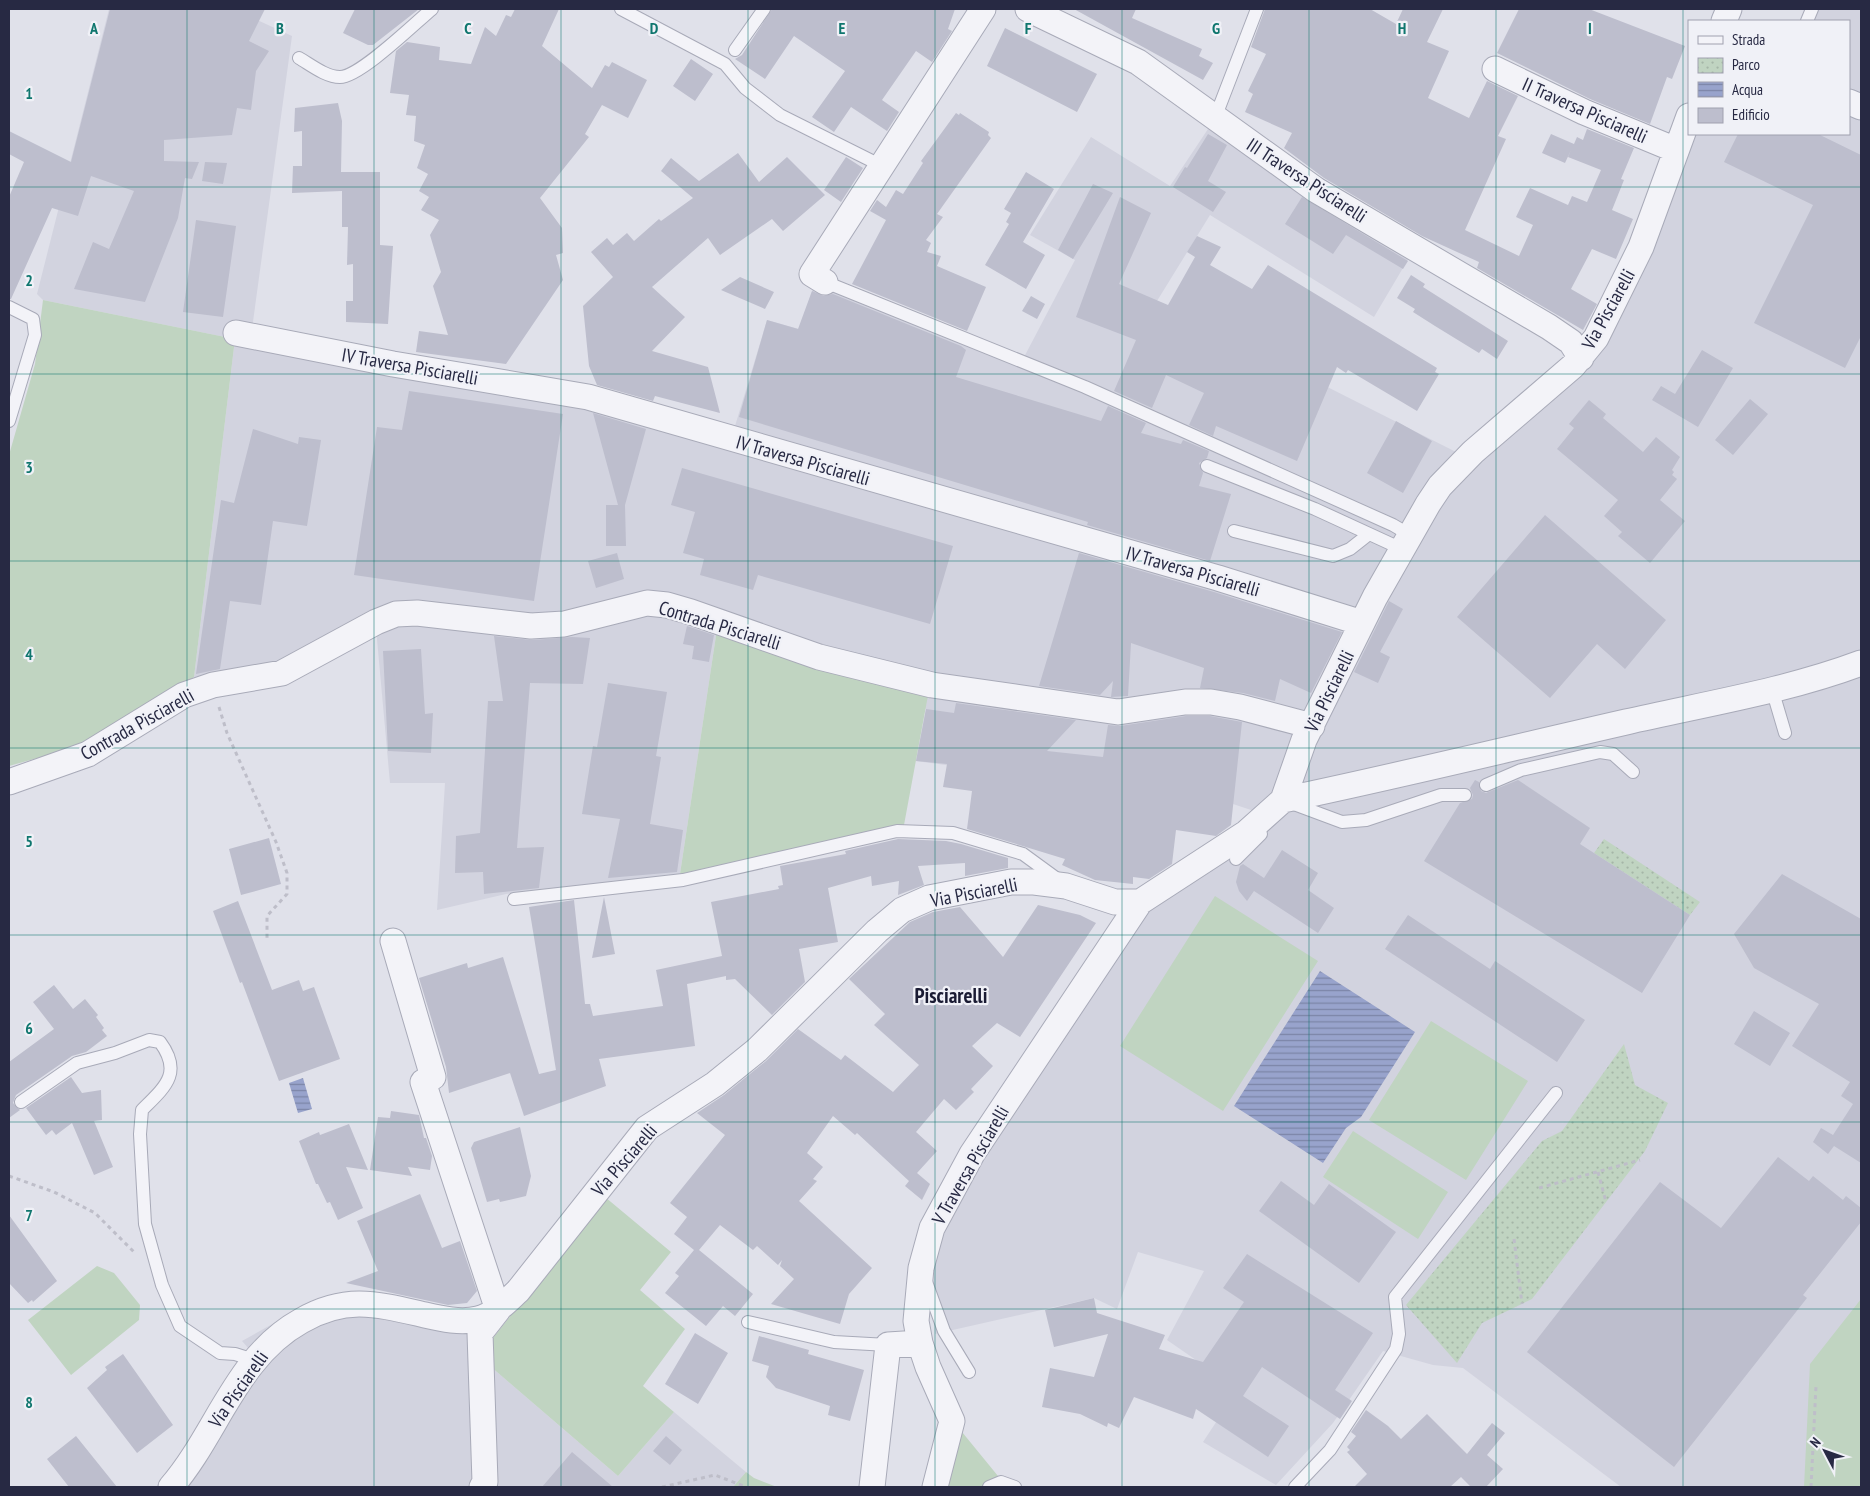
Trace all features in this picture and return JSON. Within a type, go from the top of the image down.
[{"type":"street","points":[[825,282],[812,274],[983,9]]},
{"type":"street","name":"III Traversa Pisciarelli","points":[[1028,9],[1138,62],[1316,190],[1549,327],[1571,342],[1581,358]]},
{"type":"street","name":"II Traversa Pisciarelli","points":[[1495,69],[1584,112],[1676,150]]},
{"type":"street","name":"Via Pisciarelli","points":[[171,1487],[254,1360],[276,1338],[300,1321],[325,1309],[350,1303],[384,1305],[459,1321],[478,1319],[498,1310],[518,1291],[647,1128],[715,1084],[756,1050],[877,931],[902,910],[929,898],[1011,882],[1066,886],[1115,902],[1140,902],[1246,833],[1283,800],[1312,726],[1362,623],[1406,542],[1440,486],[1467,458],[1581,358],[1596,338],[1629,272],[1688,119]]},
{"type":"street","name":"IV Traversa Pisciarelli","points":[[236,333],[393,364],[588,397],[1218,578],[1362,623]]},
{"type":"street","name":"Contrada Pisciarelli","points":[[9,782],[88,754],[184,695],[212,685],[282,673],[376,622],[396,614],[417,613],[532,626],[564,624],[647,603],[667,605],[691,612],[818,657],[932,685],[1118,712],[1185,702],[1211,702],[1240,706],[1312,726]]},
{"type":"street","points":[[1283,800],[1400,776],[1772,689],[1835,673],[1861,663]]},
{"type":"street","name":"V Traversa Pisciarelli","points":[[935,1487],[952,1422],[928,1367],[920,1343],[916,1321],[921,1268],[932,1228],[972,1154],[1140,902]]},
{"type":"street","points":[[393,942],[433,1077],[423,1082],[498,1310],[480,1333],[485,1482],[482,1487]]},
{"type":"street","points":[[872,1487],[888,1345],[920,1343]]},
{"type":"lane","points":[[299,58],[324,73],[340,77],[357,72],[432,9]]},
{"type":"lane","points":[[621,9],[724,64],[745,88],[780,115],[882,166]]},
{"type":"lane","points":[[735,50],[764,9]]},
{"type":"lane","points":[[1215,118],[1257,9]]},
{"type":"lane","points":[[825,282],[1085,387],[1393,525],[1406,542]]},
{"type":"lane","points":[[9,307],[33,319],[35,335],[9,421]]},
{"type":"lane","points":[[1207,466],[1315,509],[1368,534],[1406,542]]},
{"type":"lane","points":[[1234,531],[1333,556],[1350,549],[1368,534]]},
{"type":"lane","points":[[1772,689],[1786,733]]},
{"type":"lane","points":[[1486,785],[1521,770],[1600,752],[1613,754],[1633,772]]},
{"type":"lane","points":[[1236,859],[1275,821],[1283,800],[1342,822],[1366,820],[1441,795],[1465,795]]},
{"type":"lane","points":[[514,899],[683,880],[897,831],[953,833],[1023,854],[1066,886]]},
{"type":"lane","points":[[22,1102],[77,1063],[115,1053],[149,1040],[160,1042],[172,1065],[170,1075],[163,1089],[142,1110],[140,1134],[146,1224],[150,1246],[180,1326],[220,1353],[235,1354],[254,1360]]},
{"type":"lane","points":[[1295,1487],[1330,1450],[1396,1349],[1399,1334],[1395,1297],[1556,1094]]},
{"type":"lane","points":[[921,1268],[944,1331],[968,1372]]},
{"type":"lane","points":[[748,1322],[834,1342],[888,1345]]},
{"type":"lane","points":[[989,1487],[1001,1482],[1015,1487]]},
{"type":"path","points":[[212,685],[227,733],[276,842],[287,873],[287,894],[267,916],[266,938]]},
{"type":"path","points":[[1539,1188],[1640,1160]]},
{"type":"path","points":[[1598,1172],[1606,1202]]},
{"type":"path","points":[[9,1176],[54,1192],[95,1213],[137,1256]]},
{"type":"path","points":[[1514,1239],[1522,1304]]},
{"type":"path","points":[[1811,1487],[1816,1386]]},
{"type":"path","points":[[662,1487],[715,1476],[746,1487]]},
{"type":"shaded area","points":[[109,9],[233,9],[292,36],[252,329],[732,436],[767,320],[799,329],[818,274],[1022,361],[1075,260],[1030,235],[1091,137],[1170,186],[1212,123],[1413,251],[1374,317],[1210,215],[1157,301],[1460,454],[1587,350],[1617,290],[1688,101],[1688,135],[1850,135],[1850,20],[1804,20],[1808,9],[1861,9],[1861,1487],[1621,1487],[1463,1368],[1433,1365],[1383,1351],[1333,1423],[1276,1485],[1203,1442],[1238,1389],[1167,1340],[1204,1271],[1138,1252],[1117,1309],[1094,1298],[935,1334],[933,1288],[939,1227],[1141,909],[1254,811],[1233,804],[916,761],[926,709],[717,629],[680,874],[506,894],[437,910],[445,783],[390,783],[375,617],[329,636],[267,666],[194,677],[235,339],[43,300],[37,294]]},
{"type":"shaded area","points":[[312,1302],[445,1307],[493,1338],[490,1366],[618,1476],[674,1412],[746,1472],[733,1487],[181,1487],[263,1365],[242,1341]]},
{"type":"green space","points":[[43,300],[235,339],[194,677],[73,748],[9,766],[9,455],[35,364]]},
{"type":"green space","points":[[717,629],[929,690],[904,825],[680,874]]},
{"type":"green space","points":[[1604,839],[1700,902],[1690,915],[1594,853]]},
{"type":"green space","points":[[1215,896],[1318,961],[1223,1111],[1120,1046]]},
{"type":"green space","points":[[1431,1021],[1528,1081],[1466,1180],[1369,1120]]},
{"type":"green space","points":[[1624,1044],[1635,1085],[1668,1103],[1645,1151],[1532,1299],[1482,1323],[1457,1363],[1406,1305],[1542,1141],[1562,1131]]},
{"type":"green space","points":[[1353,1131],[1448,1192],[1418,1239],[1323,1177]]},
{"type":"green space","points":[[605,1197],[671,1252],[640,1290],[685,1329],[643,1386],[674,1412],[618,1476],[490,1366],[493,1338]]},
{"type":"green space","points":[[97,1266],[114,1273],[140,1305],[139,1320],[71,1375],[28,1320]]},
{"type":"green space","points":[[1861,1299],[1861,1487],[1804,1487],[1810,1364]]},
{"type":"green space","points":[[962,1432],[1007,1487],[942,1487]]},
{"type":"green space","points":[[746,1472],[754,1478],[777,1487],[733,1487]]},
{"type":"water","points":[[1320,971],[1415,1032],[1361,1117],[1346,1128],[1323,1163],[1234,1106]]},
{"type":"water","points":[[303,1078],[312,1109],[298,1113],[289,1083]]},
{"type":"building","points":[[110,9],[265,9],[249,41],[269,51],[256,71],[251,110],[237,108],[232,135],[164,140],[164,161],[199,162],[192,179],[185,178],[178,218],[145,302],[74,289],[93,242],[109,249],[134,191],[91,176],[78,216],[52,208],[11,299],[9,299],[9,197],[24,162],[9,154],[9,131],[71,162]]},
{"type":"building","points":[[355,9],[419,9],[373,45],[368,45],[343,33]]},
{"type":"building","points":[[515,9],[559,9],[542,46],[592,88],[605,65],[609,67],[612,62],[647,80],[628,118],[602,105],[585,134],[589,137],[540,198],[562,228],[563,253],[556,255],[563,280],[506,364],[416,352],[419,331],[448,335],[433,286],[441,272],[430,235],[439,220],[421,210],[429,197],[419,191],[428,174],[417,168],[425,145],[414,141],[416,116],[406,115],[409,95],[390,93],[396,51],[407,42],[440,47],[439,60],[471,64],[485,27],[496,36],[506,15],[511,17]]},
{"type":"building","points":[[772,9],[955,9],[948,29],[952,31],[932,62],[916,51],[882,100],[899,112],[887,131],[851,107],[834,132],[812,117],[845,71],[794,36],[765,79],[735,59],[742,55]]},
{"type":"building","points":[[1074,9],[1136,9],[1132,18],[1202,49],[1199,56],[1213,63],[1203,80]]},
{"type":"building","points":[[1265,9],[1370,9],[1396,24],[1403,9],[1443,9],[1427,42],[1449,51],[1428,98],[1469,118],[1487,81],[1518,96],[1498,136],[1506,139],[1465,230],[1519,256],[1533,225],[1516,217],[1530,188],[1568,205],[1572,196],[1587,202],[1601,170],[1568,157],[1571,150],[1565,163],[1542,153],[1551,134],[1574,144],[1577,137],[1583,140],[1587,129],[1634,148],[1621,179],[1624,180],[1612,210],[1633,219],[1616,259],[1592,249],[1571,289],[1597,304],[1583,330],[1477,268],[1479,262],[1422,236],[1324,178],[1284,148],[1292,133],[1245,112],[1253,94],[1248,91],[1266,54],[1251,47]]},
{"type":"building","points":[[1519,9],[1589,9],[1685,46],[1672,79],[1667,77],[1650,124],[1590,99],[1497,53]]},
{"type":"building","points":[[1005,28],[1097,74],[1077,112],[987,66]]},
{"type":"building","points":[[691,59],[713,74],[695,101],[673,86]]},
{"type":"building","points":[[338,103],[342,121],[341,172],[380,172],[380,245],[393,246],[388,324],[346,322],[346,301],[353,301],[353,264],[347,265],[348,227],[342,227],[342,191],[292,193],[293,166],[302,166],[302,131],[294,132],[295,108]]},
{"type":"building","points":[[956,113],[959,115],[960,113],[989,132],[988,135],[991,138],[937,214],[943,217],[926,240],[931,243],[927,252],[941,256],[937,266],[986,287],[967,331],[852,284],[886,220],[870,211],[877,200],[886,207],[896,190],[903,194],[923,163],[921,161]]},
{"type":"building","points":[[1208,134],[1227,145],[1208,181],[1226,192],[1213,212],[1173,187]]},
{"type":"building","points":[[1738,135],[1820,135],[1861,155],[1861,336],[1845,368],[1754,323],[1813,205],[1724,162]]},
{"type":"building","points":[[738,153],[759,182],[787,157],[825,195],[783,231],[772,219],[720,255],[708,238],[652,287],[685,317],[652,351],[708,367],[720,413],[655,396],[653,401],[597,385],[589,366],[583,306],[613,277],[591,252],[607,238],[613,245],[627,233],[634,241],[659,219],[661,221],[693,198],[661,171],[671,158],[699,181]]},
{"type":"building","points":[[846,157],[863,168],[841,202],[824,190]]},
{"type":"building","points":[[205,162],[227,163],[223,184],[202,181]]},
{"type":"building","points":[[1026,172],[1054,189],[1023,242],[1045,255],[1026,289],[985,265],[1009,224],[1006,222],[1011,213],[1004,209]]},
{"type":"building","points":[[1093,184],[1113,193],[1073,259],[1058,250]]},
{"type":"building","points":[[1120,197],[1151,213],[1119,284],[1168,305],[1195,257],[1187,252],[1197,236],[1221,247],[1210,265],[1252,289],[1268,265],[1437,368],[1435,372],[1439,374],[1417,411],[1348,370],[1346,373],[1337,367],[1297,461],[1216,426],[1213,436],[1189,425],[1204,393],[1166,375],[1152,408],[1114,391],[1136,340],[1076,317]]},
{"type":"building","points":[[1302,197],[1408,261],[1403,269],[1346,235],[1333,254],[1285,224]]},
{"type":"building","points":[[196,220],[236,226],[223,317],[183,312]]},
{"type":"building","points":[[1411,275],[1425,284],[1423,287],[1508,341],[1497,359],[1482,349],[1479,353],[1413,312],[1415,309],[1397,298]]},
{"type":"building","points":[[740,277],[774,292],[765,309],[721,290]]},
{"type":"building","points":[[812,291],[824,296],[833,294],[961,346],[966,350],[956,377],[1101,421],[1108,406],[1146,423],[1141,433],[1181,444],[1183,440],[1209,451],[1207,458],[1199,463],[1203,473],[1199,486],[1231,494],[1210,561],[1087,525],[1088,522],[739,417],[767,320],[798,329]]},
{"type":"building","points":[[1031,296],[1045,304],[1037,319],[1022,311]]},
{"type":"building","points":[[1702,350],[1733,368],[1698,427],[1652,400],[1661,386],[1675,394]]},
{"type":"building","points":[[409,391],[563,414],[534,601],[354,575],[377,427],[402,430]]},
{"type":"building","points":[[1750,399],[1768,414],[1733,455],[1715,440]]},
{"type":"building","points":[[1589,400],[1606,414],[1603,418],[1643,452],[1656,437],[1680,457],[1672,470],[1674,472],[1672,475],[1677,479],[1660,500],[1685,521],[1650,563],[1618,536],[1622,532],[1604,516],[1618,500],[1557,449],[1574,428],[1569,424]]},
{"type":"building","points":[[593,413],[646,429],[625,505],[626,546],[606,546],[606,505],[618,505]]},
{"type":"building","points":[[1396,421],[1432,441],[1403,493],[1367,473]]},
{"type":"building","points":[[253,429],[298,444],[299,437],[321,440],[307,526],[273,521],[261,605],[230,601],[220,669],[196,674],[221,500],[234,503]]},
{"type":"building","points":[[682,468],[953,546],[930,624],[758,575],[753,590],[700,575],[704,559],[683,553],[695,512],[671,505]]},
{"type":"building","points":[[1545,515],[1666,620],[1625,669],[1597,644],[1550,698],[1457,617]]},
{"type":"building","points":[[617,553],[624,579],[596,588],[588,561]]},
{"type":"building","points":[[1079,553],[1342,632],[1311,693],[1280,679],[1275,701],[1243,693],[1200,688],[1204,668],[1131,643],[1128,696],[1111,697],[1113,681],[1100,695],[1039,686]]},
{"type":"building","points":[[1389,601],[1403,609],[1380,652],[1390,657],[1378,683],[1354,672]]},
{"type":"building","points":[[687,626],[714,635],[709,662],[692,659],[694,646],[683,644]]},
{"type":"building","points":[[494,636],[532,640],[572,637],[590,638],[583,684],[530,683],[517,848],[544,847],[539,888],[484,894],[483,872],[455,873],[456,836],[480,833],[488,701],[503,701]]},
{"type":"building","points":[[421,649],[425,714],[433,713],[431,753],[388,751],[383,651]]},
{"type":"building","points":[[608,683],[667,692],[656,756],[661,757],[650,824],[683,830],[677,872],[608,878],[620,819],[582,814],[593,746],[597,747]]},
{"type":"building","points":[[956,703],[1076,720],[1047,751],[1103,757],[1108,725],[1120,726],[1186,716],[1210,716],[1242,722],[1231,825],[1216,836],[1176,830],[1172,864],[1149,879],[1133,877],[1133,884],[1095,880],[1062,865],[1065,859],[967,829],[972,791],[943,787],[947,764],[916,761],[926,709],[954,713]]},
{"type":"building","points":[[1475,780],[1479,782],[1481,791],[1486,793],[1518,780],[1590,828],[1580,844],[1690,915],[1642,993],[1424,861],[1460,803],[1472,799],[1473,795],[1470,788]]},
{"type":"building","points":[[269,838],[281,884],[241,895],[229,849]]},
{"type":"building","points":[[898,839],[946,841],[961,844],[1008,858],[1008,868],[965,876],[965,863],[918,866],[924,885],[898,895],[899,881],[872,886],[871,876],[828,888],[838,942],[799,949],[805,982],[772,1015],[735,979],[726,980],[726,976],[687,984],[695,1046],[599,1059],[606,1086],[524,1116],[510,1073],[449,1093],[446,1067],[419,978],[467,963],[468,968],[503,957],[539,1074],[556,1070],[529,907],[574,900],[585,1004],[590,1004],[593,1016],[663,1006],[656,970],[722,956],[711,902],[779,889],[778,886],[783,885],[780,866],[846,854],[845,851]]},
{"type":"building","points":[[1282,850],[1318,873],[1308,890],[1334,908],[1318,933],[1254,891],[1247,901],[1239,891],[1236,882],[1240,866],[1243,864],[1264,878]]},
{"type":"building","points":[[1782,874],[1861,919],[1861,1163],[1834,1146],[1828,1154],[1813,1142],[1821,1128],[1833,1135],[1853,1104],[1841,1096],[1850,1082],[1792,1046],[1819,1004],[1754,968],[1734,934]]},
{"type":"building","points":[[604,897],[615,954],[592,958]]},
{"type":"building","points":[[238,901],[272,990],[299,980],[303,991],[314,987],[340,1059],[279,1081],[213,911]]},
{"type":"building","points":[[1038,905],[1080,915],[1096,923],[1020,1037],[997,1023],[972,1046],[993,1066],[971,1089],[974,1092],[956,1110],[944,1099],[916,1132],[937,1151],[917,1173],[930,1184],[922,1200],[905,1186],[909,1181],[857,1133],[855,1135],[833,1116],[807,1153],[823,1167],[813,1179],[817,1181],[799,1201],[872,1268],[849,1294],[840,1324],[771,1304],[794,1279],[780,1266],[782,1260],[778,1265],[757,1246],[753,1250],[720,1225],[699,1250],[753,1294],[735,1316],[723,1306],[706,1326],[665,1293],[679,1276],[675,1273],[694,1250],[674,1234],[687,1217],[670,1203],[725,1135],[697,1113],[724,1095],[766,1061],[798,1029],[841,1060],[845,1055],[893,1092],[919,1065],[874,1025],[885,1014],[849,979],[910,922],[933,912],[960,907],[1003,957]]},
{"type":"building","points":[[1408,915],[1490,969],[1495,961],[1585,1020],[1557,1062],[1385,949]]},
{"type":"building","points":[[54,985],[73,1009],[85,999],[98,1015],[96,1017],[107,1036],[86,1052],[72,1056],[16,1095],[13,1103],[20,1110],[9,1118],[9,1062],[54,1029],[33,1002]]},
{"type":"building","points":[[1754,1011],[1790,1033],[1770,1066],[1734,1044]]},
{"type":"building","points":[[71,1077],[82,1093],[101,1090],[102,1120],[94,1121],[113,1167],[94,1175],[72,1123],[56,1135],[52,1130],[46,1135],[26,1108]]},
{"type":"building","points":[[391,1111],[419,1115],[424,1138],[426,1138],[432,1156],[430,1170],[408,1167],[412,1176],[370,1170],[378,1117],[390,1118]]},
{"type":"building","points":[[349,1124],[368,1170],[346,1167],[363,1208],[338,1220],[330,1202],[327,1203],[318,1184],[316,1184],[299,1141],[319,1132],[320,1135]]},
{"type":"building","points":[[520,1127],[531,1176],[526,1196],[500,1202],[499,1199],[487,1202],[471,1148],[474,1142]]},
{"type":"building","points":[[1778,1157],[1809,1181],[1813,1176],[1843,1200],[1846,1196],[1861,1208],[1861,1222],[1803,1295],[1807,1298],[1674,1467],[1527,1352],[1660,1182],[1721,1228]]},
{"type":"building","points":[[1281,1181],[1314,1205],[1329,1184],[1396,1232],[1359,1283],[1259,1211]]},
{"type":"building","points":[[420,1194],[442,1248],[460,1241],[477,1291],[467,1303],[448,1305],[346,1283],[378,1271],[357,1221]]},
{"type":"building","points":[[9,1215],[57,1281],[33,1302],[32,1300],[28,1303],[9,1283]]},
{"type":"building","points":[[1247,1254],[1373,1333],[1335,1390],[1352,1401],[1340,1419],[1262,1367],[1243,1396],[1289,1426],[1268,1457],[1196,1409],[1193,1419],[1134,1397],[1119,1428],[1108,1423],[1107,1427],[1080,1414],[1042,1407],[1050,1368],[1094,1377],[1108,1334],[1054,1347],[1045,1310],[1094,1298],[1097,1313],[1165,1335],[1159,1349],[1203,1362],[1244,1302],[1223,1288]]},
{"type":"building","points":[[695,1333],[728,1353],[698,1404],[665,1384]]},
{"type":"building","points":[[759,1336],[809,1350],[808,1354],[864,1370],[850,1421],[828,1415],[830,1406],[776,1388],[766,1377],[769,1366],[752,1361]]},
{"type":"building","points":[[123,1354],[173,1425],[137,1453],[87,1388],[107,1370],[105,1367]]},
{"type":"building","points":[[1366,1410],[1388,1426],[1401,1439],[1427,1414],[1467,1454],[1492,1423],[1505,1433],[1487,1455],[1503,1469],[1486,1487],[1471,1487],[1461,1477],[1450,1487],[1354,1487],[1367,1474],[1347,1452],[1350,1450],[1347,1447],[1356,1436],[1351,1432]]},
{"type":"building","points":[[76,1436],[117,1487],[69,1487],[47,1459]]},
{"type":"building","points":[[666,1436],[682,1450],[670,1465],[653,1451]]},
{"type":"building","points":[[572,1452],[613,1487],[542,1487]]},
{"type":"district","name":"Pisciarelli","points":[[951,996]]}]
